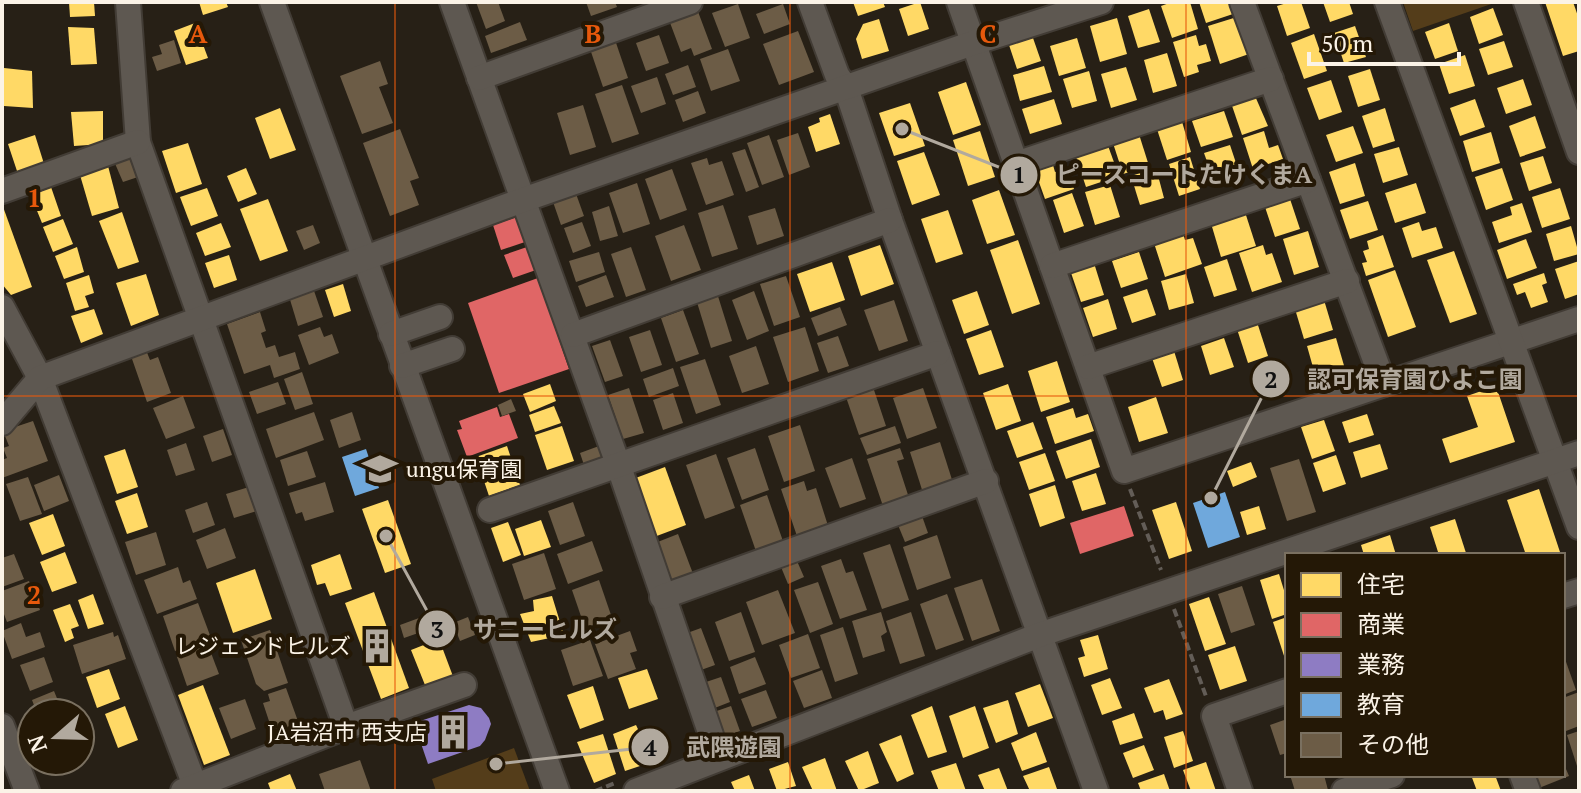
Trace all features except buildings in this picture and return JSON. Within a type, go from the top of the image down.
[{"type":"street","points":[[128,2],[138,142],[346,727]]},
{"type":"street","points":[[272,2],[557,791]]},
{"type":"street","points":[[452,2],[573,335],[711,735]]},
{"type":"street","points":[[479,78],[690,2]]},
{"type":"street","points":[[810,2],[837,75],[846,88],[890,220],[1042,634],[1093,790]]},
{"type":"street","points":[[959,2],[1124,471],[1579,319]]},
{"type":"street","points":[[2,423],[40,378],[523,200],[973,43],[1101,2]]},
{"type":"street","points":[[1242,2],[1384,384]]},
{"type":"street","points":[[1387,2],[1579,527]]},
{"type":"street","points":[[1526,2],[1569,86],[1579,152]]},
{"type":"street","points":[[1016,164],[1271,79]]},
{"type":"street","points":[[2,191],[138,142]]},
{"type":"street","points":[[1052,266],[1308,180]]},
{"type":"street","points":[[573,335],[890,220]]},
{"type":"street","points":[[1088,367],[1347,281]]},
{"type":"street","points":[[2,307],[40,378],[191,790],[346,727],[464,685]]},
{"type":"street","points":[[391,334],[440,317]]},
{"type":"street","points":[[402,366],[452,349]]},
{"type":"street","points":[[490,510],[938,353]]},
{"type":"street","points":[[636,791],[1042,634],[1579,453]]},
{"type":"street","points":[[662,597],[986,481]]},
{"type":"street","points":[[1240,791],[1214,716],[1285,692]]},
{"type":"street","points":[[2,726],[27,791]]},
{"type":"street","points":[[1344,791],[1386,777]]},
{"type":"path","points":[[1124,471],[1163,577]]},
{"type":"path","points":[[1173,606],[1214,716]]},
{"type":"shaded area","points":[[1403,2],[1497,2],[1413,31]]},
{"type":"shaded area","points":[[514,748],[530,791],[436,791],[432,779]]},
{"type":"place","name":"ピースコートたけくまA","points":[[902,129]]},
{"type":"place","name":"ungu保育園","points":[[380,469]]},
{"type":"place","name":"認可保育園ひよこ園","points":[[1211,498]]},
{"type":"place","name":"サニーヒルズ","points":[[386,536]]},
{"type":"place","name":"レジェンドヒルズ","points":[[377,646]]},
{"type":"place","name":"JA岩沼市 西支店","points":[[453,732]]},
{"type":"place","name":"武隈遊園","points":[[496,764]]}]
